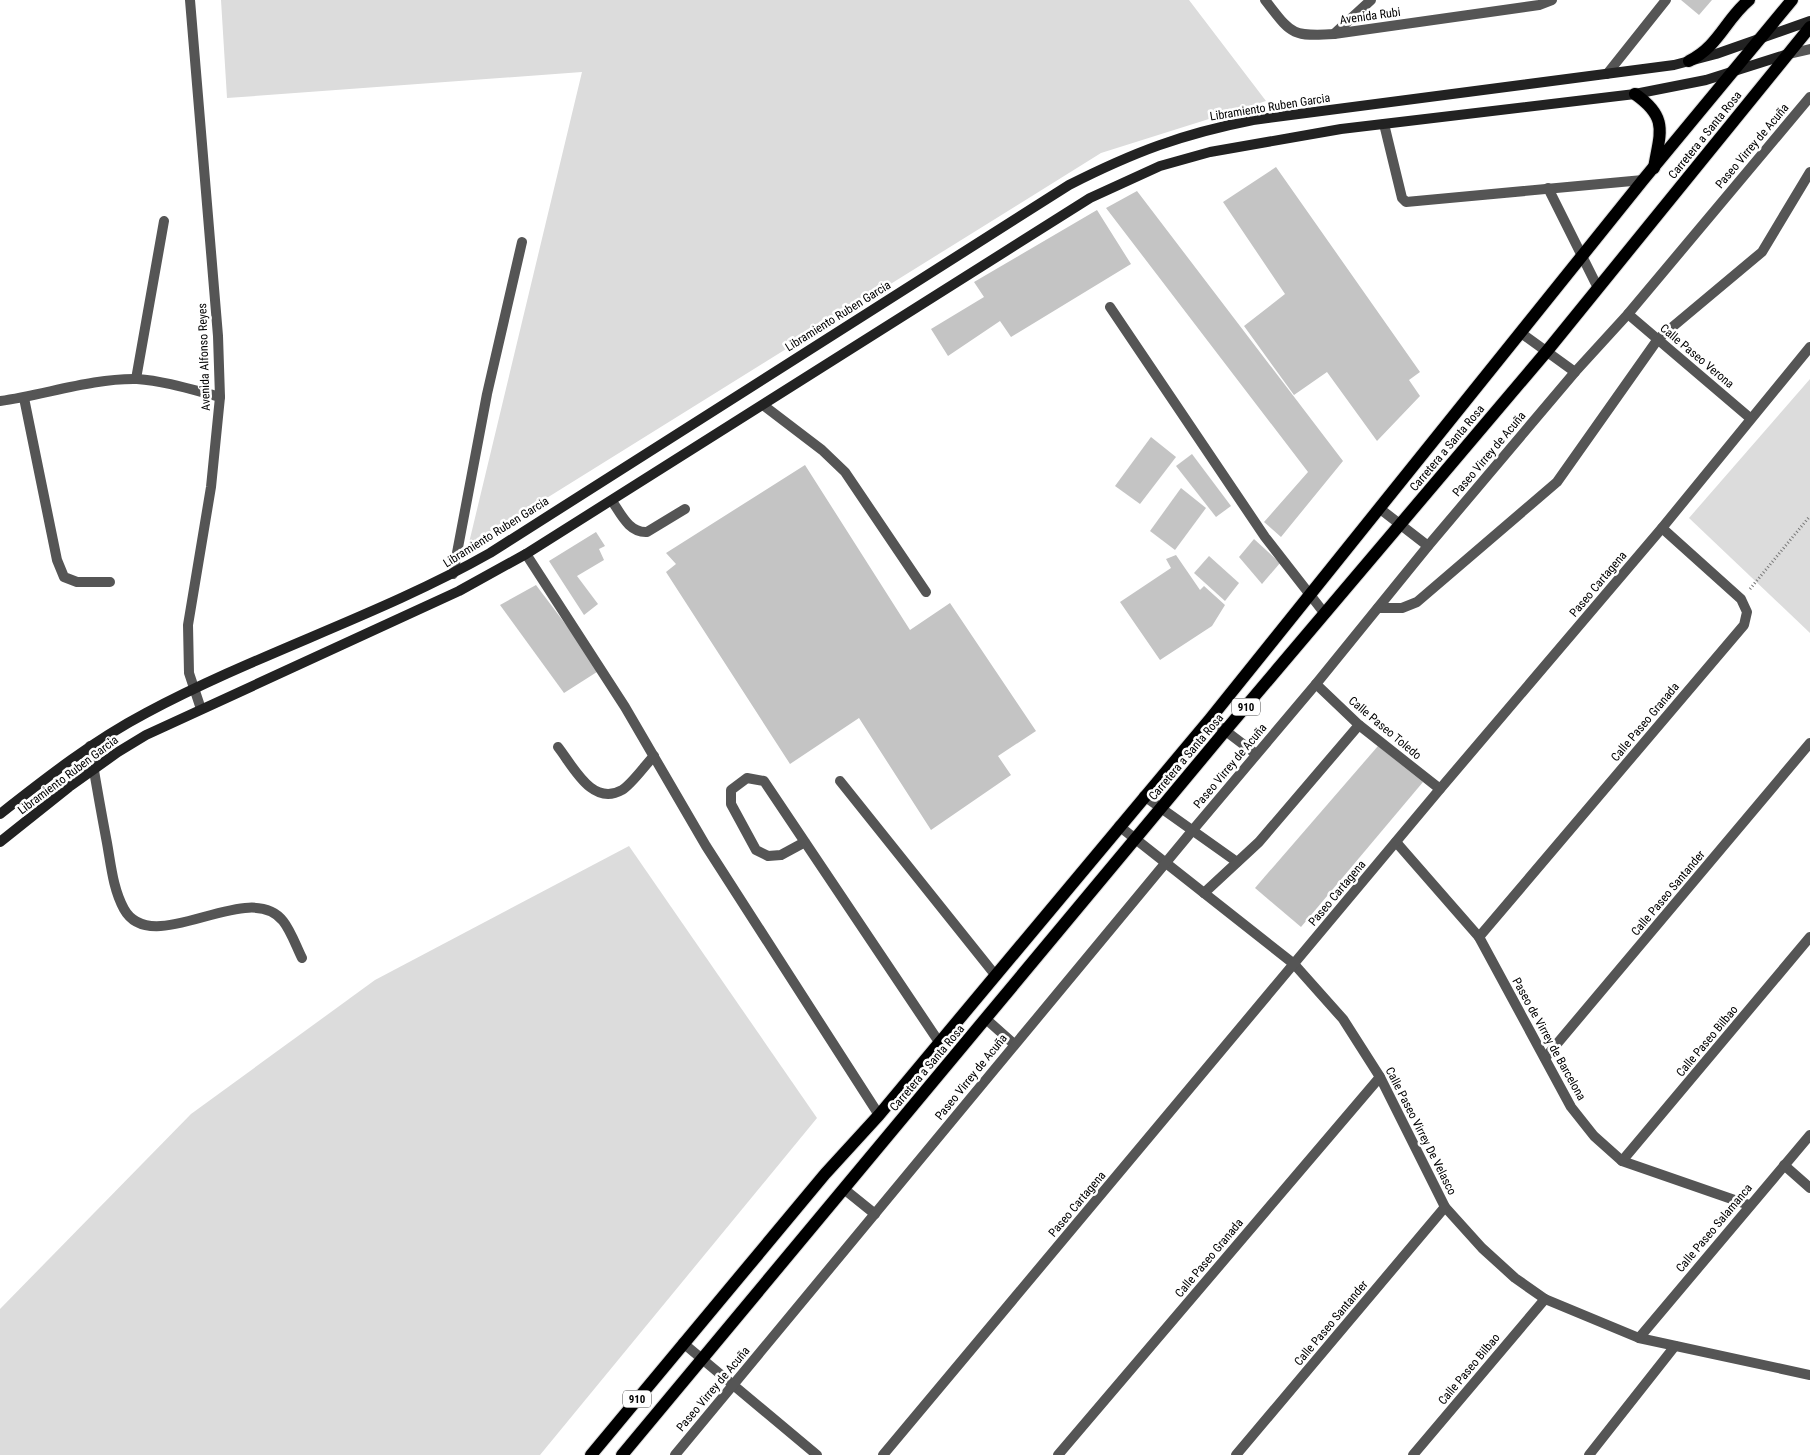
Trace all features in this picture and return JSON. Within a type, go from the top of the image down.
[{"type":"main road","points":[[1689,61],[1713,44],[1749,0]]},
{"type":"main road","name":"Carretera a Santa Rosa","points":[[591,1455],[824,1174],[879,1115],[1210,719],[1643,180],[1735,72],[1792,0]]},
{"type":"main road","name":"Carretera a Santa Rosa","points":[[622,1455],[1225,732],[1547,351],[1810,26]]},
{"type":"main road","points":[[1635,94],[1651,105],[1657,114],[1660,134],[1653,168]]},
{"type":"street","name":"Avenida Alfonso Reyes","points":[[190,0],[218,336],[220,397],[211,487],[188,625],[189,673],[193,690],[201,709]]},
{"type":"street","name":"Avenida Rubi","points":[[1265,0],[1292,32],[1305,36],[1334,34],[1540,4],[1552,0]]},
{"type":"street","points":[[1334,34],[1371,0]]},
{"type":"street","points":[[1607,74],[1666,0]]},
{"type":"street","name":"Libramiento Ruben Garcia","points":[[0,814],[90,746],[147,712],[452,574],[490,553],[1069,185],[1117,160],[1172,139],[1253,120],[1607,74],[1689,61],[1810,21]]},
{"type":"street","points":[[1789,54],[1810,49]]},
{"type":"street","name":"Libramiento Ruben Garcia","points":[[0,842],[94,769],[146,735],[459,591],[526,554],[1090,198],[1132,178],[1160,166],[1210,152],[1272,140],[1384,124],[1635,94],[1706,80],[1789,54]]},
{"type":"street","name":"Paseo Virrey de Acuña","points":[[675,1455],[1014,1044],[1316,684],[1428,546],[1576,372],[1628,314],[1810,96]]},
{"type":"street","points":[[1384,124],[1404,201],[1643,180]]},
{"type":"street","points":[[1378,608],[1402,608],[1417,602],[1557,482],[1658,339],[1762,252],[1810,172]]},
{"type":"street","points":[[1548,188],[1598,288]]},
{"type":"street","points":[[136,379],[164,221]]},
{"type":"street","points":[[452,574],[487,394],[522,242]]},
{"type":"street","points":[[1110,307],[1265,537],[1325,614]]},
{"type":"street","name":"Calle Paseo Verona","points":[[1628,314],[1750,418]]},
{"type":"street","points":[[1521,333],[1576,372]]},
{"type":"street","name":"Paseo Cartagena","points":[[883,1455],[1440,789],[1662,528],[1750,418],[1810,347]]},
{"type":"street","points":[[0,401],[108,381],[136,379],[161,382],[220,397]]},
{"type":"street","points":[[24,398],[57,560],[64,577],[77,582],[110,582]]},
{"type":"street","points":[[763,405],[822,450],[845,472],[926,592]]},
{"type":"street","points":[[612,501],[632,530],[640,533],[647,532],[685,510]]},
{"type":"street","points":[[1380,508],[1428,546]]},
{"type":"street","points":[[1662,528],[1742,599]]},
{"type":"street","points":[[526,554],[625,707],[711,854],[879,1115]]},
{"type":"street","name":"Calle Paseo Granada","points":[[1479,937],[1744,625],[1747,612],[1742,599]]},
{"type":"street","name":"Calle Paseo Toledo","points":[[1316,684],[1359,725],[1440,789]]},
{"type":"street","points":[[1210,719],[1256,754]]},
{"type":"street","points":[[1204,893],[1258,842],[1359,725]]},
{"type":"street","name":"Calle Paseo Santander","points":[[1545,1058],[1810,743]]},
{"type":"street","points":[[90,746],[115,888],[125,911],[137,921],[154,928],[250,906],[270,912],[283,920],[302,958]]},
{"type":"street","points":[[558,747],[590,789],[607,794],[622,790],[654,756]]},
{"type":"street","points":[[805,842],[780,855],[768,856],[756,850],[731,804],[732,790],[747,778],[764,781],[940,1042]]},
{"type":"street","points":[[840,781],[996,976]]},
{"type":"street","points":[[1144,796],[1237,862]]},
{"type":"street","name":"Calle Paseo Virrey De Velasco","points":[[1119,826],[1294,964],[1343,1019],[1380,1078],[1445,1207],[1482,1248],[1515,1278],[1545,1298],[1638,1338],[1810,1375]]},
{"type":"street","name":"Paseo de Virrey de Barcelona","points":[[1396,842],[1479,937],[1577,1115],[1594,1136],[1622,1161],[1749,1205]]},
{"type":"street","name":"Calle Paseo Bilbao","points":[[1622,1161],[1810,937]]},
{"type":"street","points":[[986,1019],[1014,1044]]},
{"type":"street","name":"Calle Paseo Granada","points":[[1058,1455],[1380,1078]]},
{"type":"street","name":"Calle Paseo Salamanca","points":[[1638,1338],[1810,1135]]},
{"type":"street","points":[[1784,1165],[1810,1188]]},
{"type":"street","points":[[844,1189],[875,1214]]},
{"type":"street","name":"Calle Paseo Santander","points":[[1236,1455],[1445,1207]]},
{"type":"street","name":"Calle Paseo Bilbao","points":[[1413,1455],[1545,1298]]},
{"type":"street","points":[[683,1344],[733,1383],[817,1455]]},
{"type":"street","points":[[1589,1455],[1675,1346]]},
{"type":"path","points":[[1742,599],[1810,516]]},
{"type":"shaded area","points":[[221,0],[1189,0],[1266,101],[1101,153],[468,547],[582,72],[227,98]]},
{"type":"shaded area","points":[[1810,379],[1810,633],[1689,518]]},
{"type":"shaded area","points":[[629,846],[817,1118],[540,1455],[0,1455],[0,1309],[191,1114],[375,980]]},
{"type":"building","points":[[1681,0],[1712,0],[1699,15]]},
{"type":"building","points":[[1276,167],[1420,372],[1409,380],[1420,396],[1377,441],[1327,372],[1294,395],[1244,326],[1285,294],[1223,202]]},
{"type":"building","points":[[1137,191],[1343,461],[1281,537],[1264,522],[1308,472],[1106,208]]},
{"type":"building","points":[[1097,210],[1131,264],[1011,337],[1000,321],[948,356],[931,329],[984,297],[974,282]]},
{"type":"building","points":[[1151,437],[1176,457],[1140,504],[1115,486]]},
{"type":"building","points":[[1192,454],[1231,506],[1216,517],[1176,466]]},
{"type":"building","points":[[805,465],[910,630],[950,603],[1036,731],[998,756],[1011,775],[931,830],[859,718],[790,764],[666,572],[676,564],[666,553]]},
{"type":"building","points":[[1181,488],[1206,508],[1175,550],[1150,531]]},
{"type":"building","points":[[596,532],[605,546],[599,549],[604,560],[577,576],[598,604],[584,615],[549,561]]},
{"type":"building","points":[[1254,539],[1280,563],[1262,584],[1239,557]]},
{"type":"building","points":[[1176,555],[1200,590],[1204,586],[1225,605],[1212,626],[1160,660],[1120,602],[1171,568],[1166,559]]},
{"type":"building","points":[[1209,556],[1239,583],[1225,601],[1194,573]]},
{"type":"building","points":[[536,585],[600,670],[564,693],[500,605]]},
{"type":"building","points":[[1378,746],[1423,782],[1301,927],[1255,888]]}]
